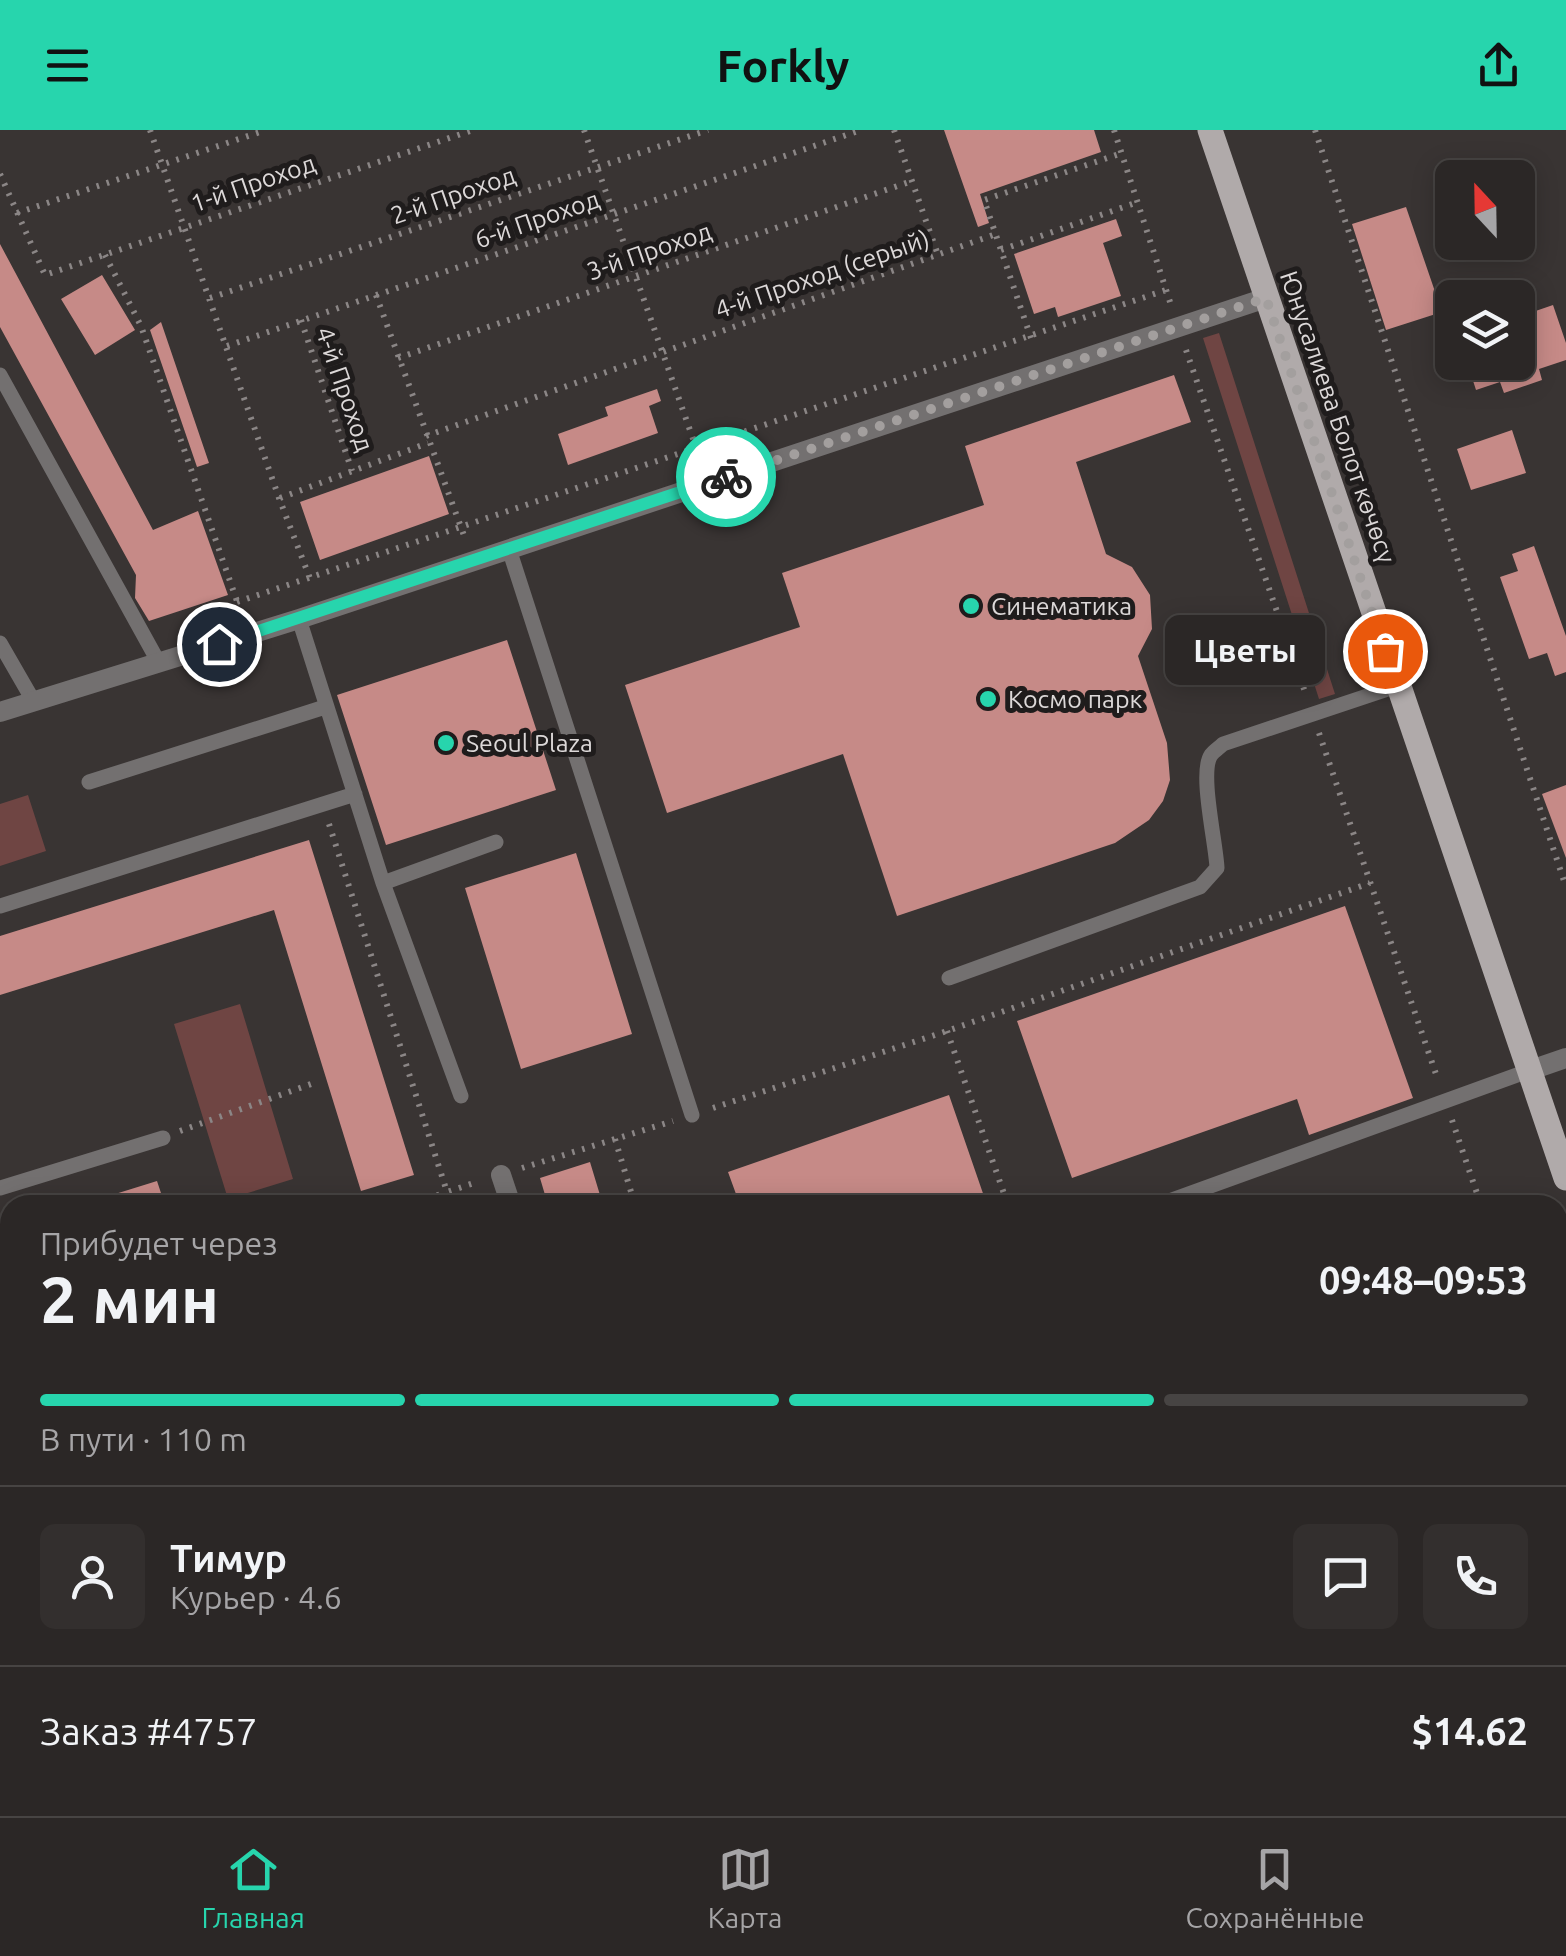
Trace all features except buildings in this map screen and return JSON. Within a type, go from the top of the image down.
[{"type":"main road","name":"Юнусалиева Болот көчөсү","points":[[1210,130],[1566,1178]]},
{"type":"street","points":[[0,712],[323,611],[1266,298]]},
{"type":"street","points":[[1531,1070],[1566,1058]]},
{"type":"street","points":[[501,1175],[508,1195]]},
{"type":"lane","points":[[0,374],[160,662]]},
{"type":"lane","points":[[509,549],[692,1115]]},
{"type":"lane","points":[[299,618],[383,883],[461,1096]]},
{"type":"lane","points":[[0,643],[34,702]]},
{"type":"lane","points":[[949,978],[1200,887],[1217,868],[1205,776],[1209,757],[1223,744],[1397,686]]},
{"type":"lane","points":[[88,782],[325,707]]},
{"type":"lane","points":[[0,906],[355,794]]},
{"type":"lane","points":[[383,883],[496,842]]},
{"type":"lane","points":[[1186,1195],[1531,1070]]},
{"type":"lane","points":[[0,1188],[163,1138]]},
{"type":"path","points":[[150,130],[279,498],[323,611]]},
{"type":"path","points":[[0,174],[17,213],[266,130]]},
{"type":"path","name":"1-й Проход","points":[[17,213],[45,275],[473,130]]},
{"type":"path","points":[[584,130],[708,483]]},
{"type":"path","name":"2-й Проход","points":[[210,298],[708,130]]},
{"type":"path","name":"6-й Проход","points":[[226,346],[861,130]]},
{"type":"path","points":[[894,130],[938,254]]},
{"type":"path","points":[[1114,130],[1178,327],[1478,1195]]},
{"type":"path","points":[[1315,130],[1566,887]]},
{"type":"path","points":[[1042,372],[984,200],[1122,153]]},
{"type":"path","name":"3-й Проход","points":[[398,358],[912,182]]},
{"type":"path","points":[[1001,250],[1138,202]]},
{"type":"path","name":"4-й Проход (серый)","points":[[427,440],[996,234]]},
{"type":"path","points":[[105,255],[141,326],[249,634]]},
{"type":"path","points":[[237,602],[1166,290]]},
{"type":"path","points":[[376,295],[474,561]]},
{"type":"path","name":"4-й Проход","points":[[301,320],[352,471]]},
{"type":"path","name":"4-й Проход","points":[[279,498],[427,440]]},
{"type":"path","points":[[323,804],[446,1192]]},
{"type":"path","points":[[437,1195],[947,1032],[1370,883]]},
{"type":"path","points":[[947,1032],[1004,1195]]},
{"type":"path","points":[[163,1138],[311,1084]]},
{"type":"path","points":[[614,1139],[632,1195]]},
{"type":"shaded area","points":[[1219,333],[1335,694],[1319,699],[1203,338]]},
{"type":"shaded area","points":[[28,795],[46,851],[0,866],[0,804]]},
{"type":"shaded area","points":[[240,1004],[293,1179],[241,1195],[227,1195],[174,1024]]},
{"type":"way so far","points":[[726,477],[1266,298],[1385,651]]},
{"type":"place","name":"Синематика","points":[[971,606]]},
{"type":"place","name":"Цветы","points":[[1385,651]]},
{"type":"place","name":"Космо парк","points":[[988,699]]},
{"type":"place","name":"Seoul Plaza","points":[[446,743]]},
{"type":"route","points":[[219,644],[726,477]]}]
